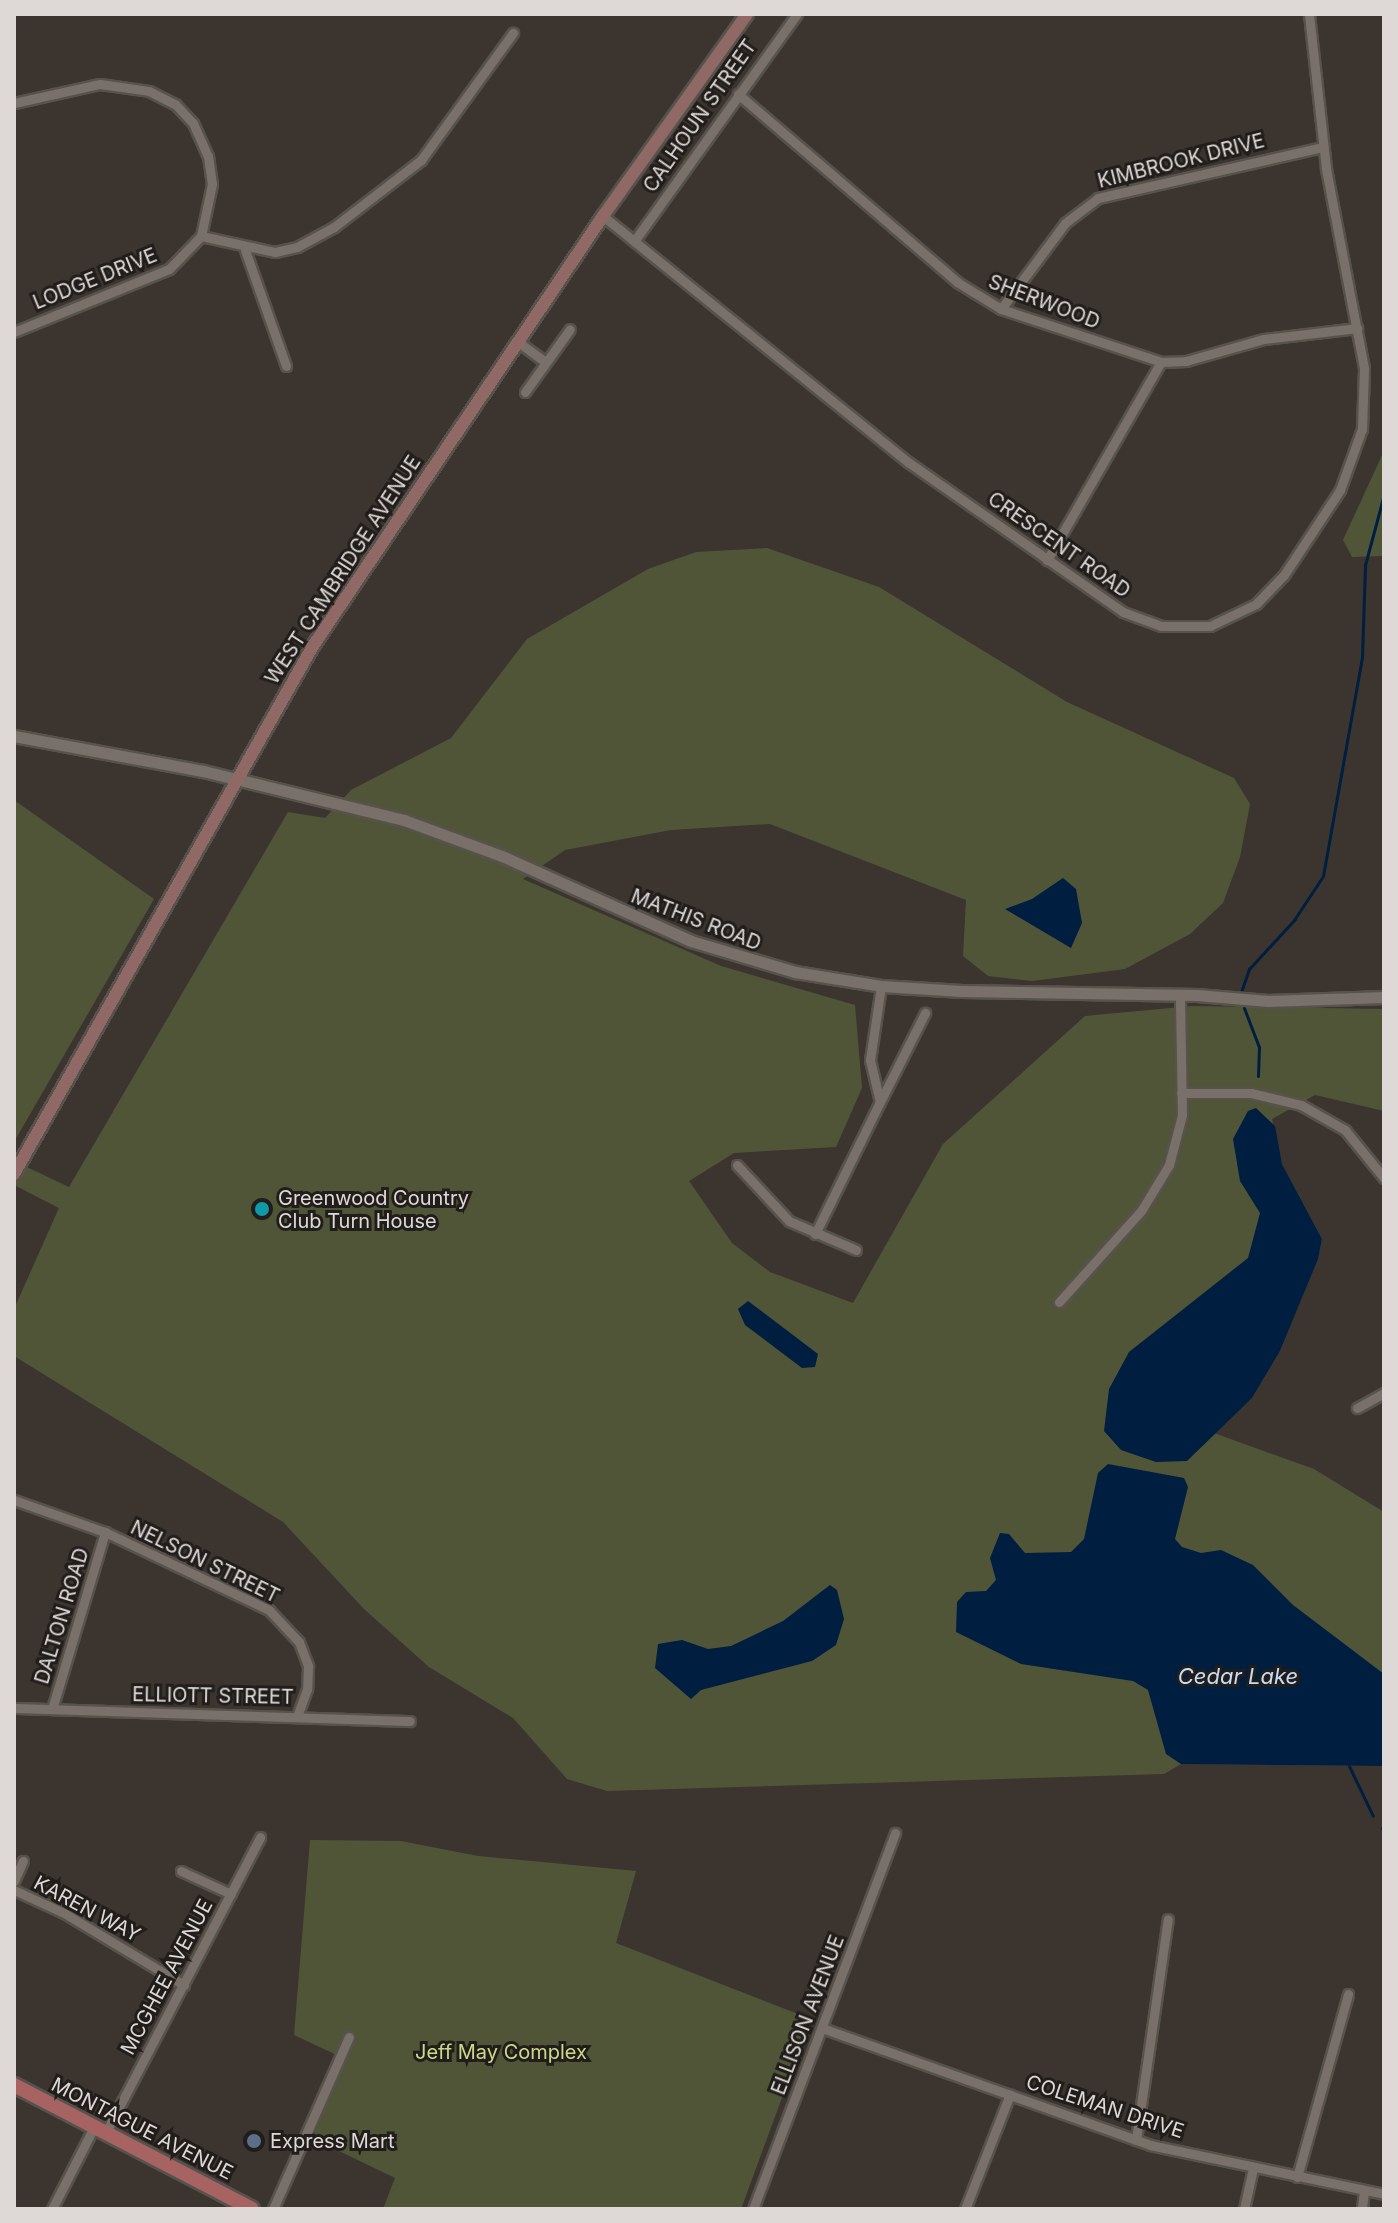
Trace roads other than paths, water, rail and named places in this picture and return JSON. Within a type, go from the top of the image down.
[{"type":"main road","name":"WEST CAMBRIDGE AVENUE","points":[[14,1174],[313,646],[603,216],[747,14]]},
{"type":"main road","name":"MONTAGUE AVENUE","points":[[14,2085],[252,2209]]},
{"type":"street","name":"CALHOUN STREET","points":[[635,240],[797,14]]},
{"type":"street","name":"CRESCENT ROAD","points":[[603,216],[908,462],[1123,612],[1161,626],[1210,626],[1256,604],[1284,575],[1354,461],[1365,397],[1357,328],[1323,147],[1309,14]]},
{"type":"street","points":[[201,236],[245,250],[275,252],[305,244],[402,176],[438,140],[513,33]]},
{"type":"street","name":"LODGE DRIVE","points":[[14,103],[100,84],[141,89],[176,105],[197,129],[208,156],[212,193],[201,236],[182,259],[154,278],[14,332]]},
{"type":"street","name":"SHERWOOD","points":[[738,94],[957,282],[1001,309],[1161,362],[1186,361],[1264,339],[1357,328]]},
{"type":"street","name":"KIMBROOK DRIVE","points":[[1001,309],[1065,223],[1098,198],[1323,147]]},
{"type":"street","points":[[245,250],[286,366]]},
{"type":"street","points":[[525,392],[570,329]]},
{"type":"street","points":[[518,342],[546,362]]},
{"type":"street","points":[[1047,560],[1161,362]]},
{"type":"street","name":"MATHIS ROAD","points":[[17,736],[237,779],[446,834],[727,955],[881,986],[1180,995],[1268,1001],[1384,997]]},
{"type":"street","points":[[880,1102],[870,1060],[881,986]]},
{"type":"street","points":[[1059,1302],[1158,1187],[1178,1137],[1180,995]]},
{"type":"street","points":[[815,1234],[925,1013]]},
{"type":"street","points":[[1181,1093],[1251,1093],[1301,1105],[1345,1130],[1384,1178]]},
{"type":"street","points":[[737,1165],[769,1205],[815,1234],[856,1250]]},
{"type":"street","points":[[1357,1408],[1384,1393]]},
{"type":"street","name":"NELSON STREET","points":[[14,1500],[105,1532],[252,1600],[282,1621],[299,1642],[308,1666],[307,1689],[297,1716]]},
{"type":"street","name":"DALTON ROAD","points":[[52,1709],[105,1532]]},
{"type":"street","name":"ELLIOTT STREET","points":[[14,1708],[410,1721]]},
{"type":"street","name":"ELLISON AVENUE","points":[[753,2209],[895,1833]]},
{"type":"street","name":"MCGHEE AVENUE","points":[[52,2209],[184,1985],[260,1837]]},
{"type":"street","points":[[14,1881],[23,1861]]},
{"type":"street","points":[[181,1871],[231,1894]]},
{"type":"street","name":"KAREN WAY","points":[[14,1890],[64,1913],[184,1985]]},
{"type":"street","points":[[1136,2140],[1168,1919]]},
{"type":"street","points":[[1297,2177],[1348,1994]]},
{"type":"street","name":"COLEMAN DRIVE","points":[[822,2028],[1136,2140],[1253,2168],[1384,2194]]},
{"type":"street","points":[[273,2209],[349,2037]]},
{"type":"street","points":[[967,2208],[1010,2094]]},
{"type":"street","points":[[1244,2209],[1253,2168]]},
{"type":"street","points":[[1362,2209],[1364,2190]]},
{"type":"water","points":[[1063,878],[1076,889],[1082,923],[1071,948],[1005,909],[1032,899]]},
{"type":"water","points":[[1256,1108],[1275,1126],[1282,1164],[1322,1239],[1318,1259],[1280,1351],[1252,1398],[1187,1461],[1156,1462],[1121,1450],[1104,1431],[1109,1389],[1129,1352],[1248,1258],[1260,1213],[1240,1181],[1233,1139],[1248,1111]]},
{"type":"water","points":[[748,1301],[818,1354],[815,1367],[802,1368],[745,1325],[738,1309]]},
{"type":"water","name":"Cedar Lake","points":[[1108,1464],[1184,1478],[1188,1487],[1175,1539],[1182,1547],[1201,1553],[1221,1550],[1253,1565],[1293,1605],[1384,1674],[1384,1766],[1181,1764],[1166,1754],[1148,1690],[1133,1681],[1021,1664],[956,1632],[957,1602],[966,1592],[986,1591],[996,1580],[990,1558],[1000,1533],[1009,1534],[1025,1553],[1071,1552],[1084,1539],[1098,1473]]},
{"type":"water","points":[[830,1585],[837,1590],[844,1619],[836,1645],[812,1661],[701,1690],[691,1699],[655,1668],[658,1644],[682,1640],[708,1649],[731,1646],[783,1621]]},
{"type":"waterway","points":[[1240,995],[1249,969],[1294,920],[1323,876],[1362,657],[1365,565],[1384,494]]},
{"type":"waterway","points":[[1244,1008],[1259,1047],[1258,1076]]},
{"type":"waterway","points":[[1349,1766],[1373,1816]]},
{"type":"place","name":"Greenwood Country Club Turn House","points":[[262,1209]]},
{"type":"place","name":"Express Mart","points":[[254,2141]]},
{"type":"park label","name":"Jeff May Complex","points":[[501,2052]]}]
